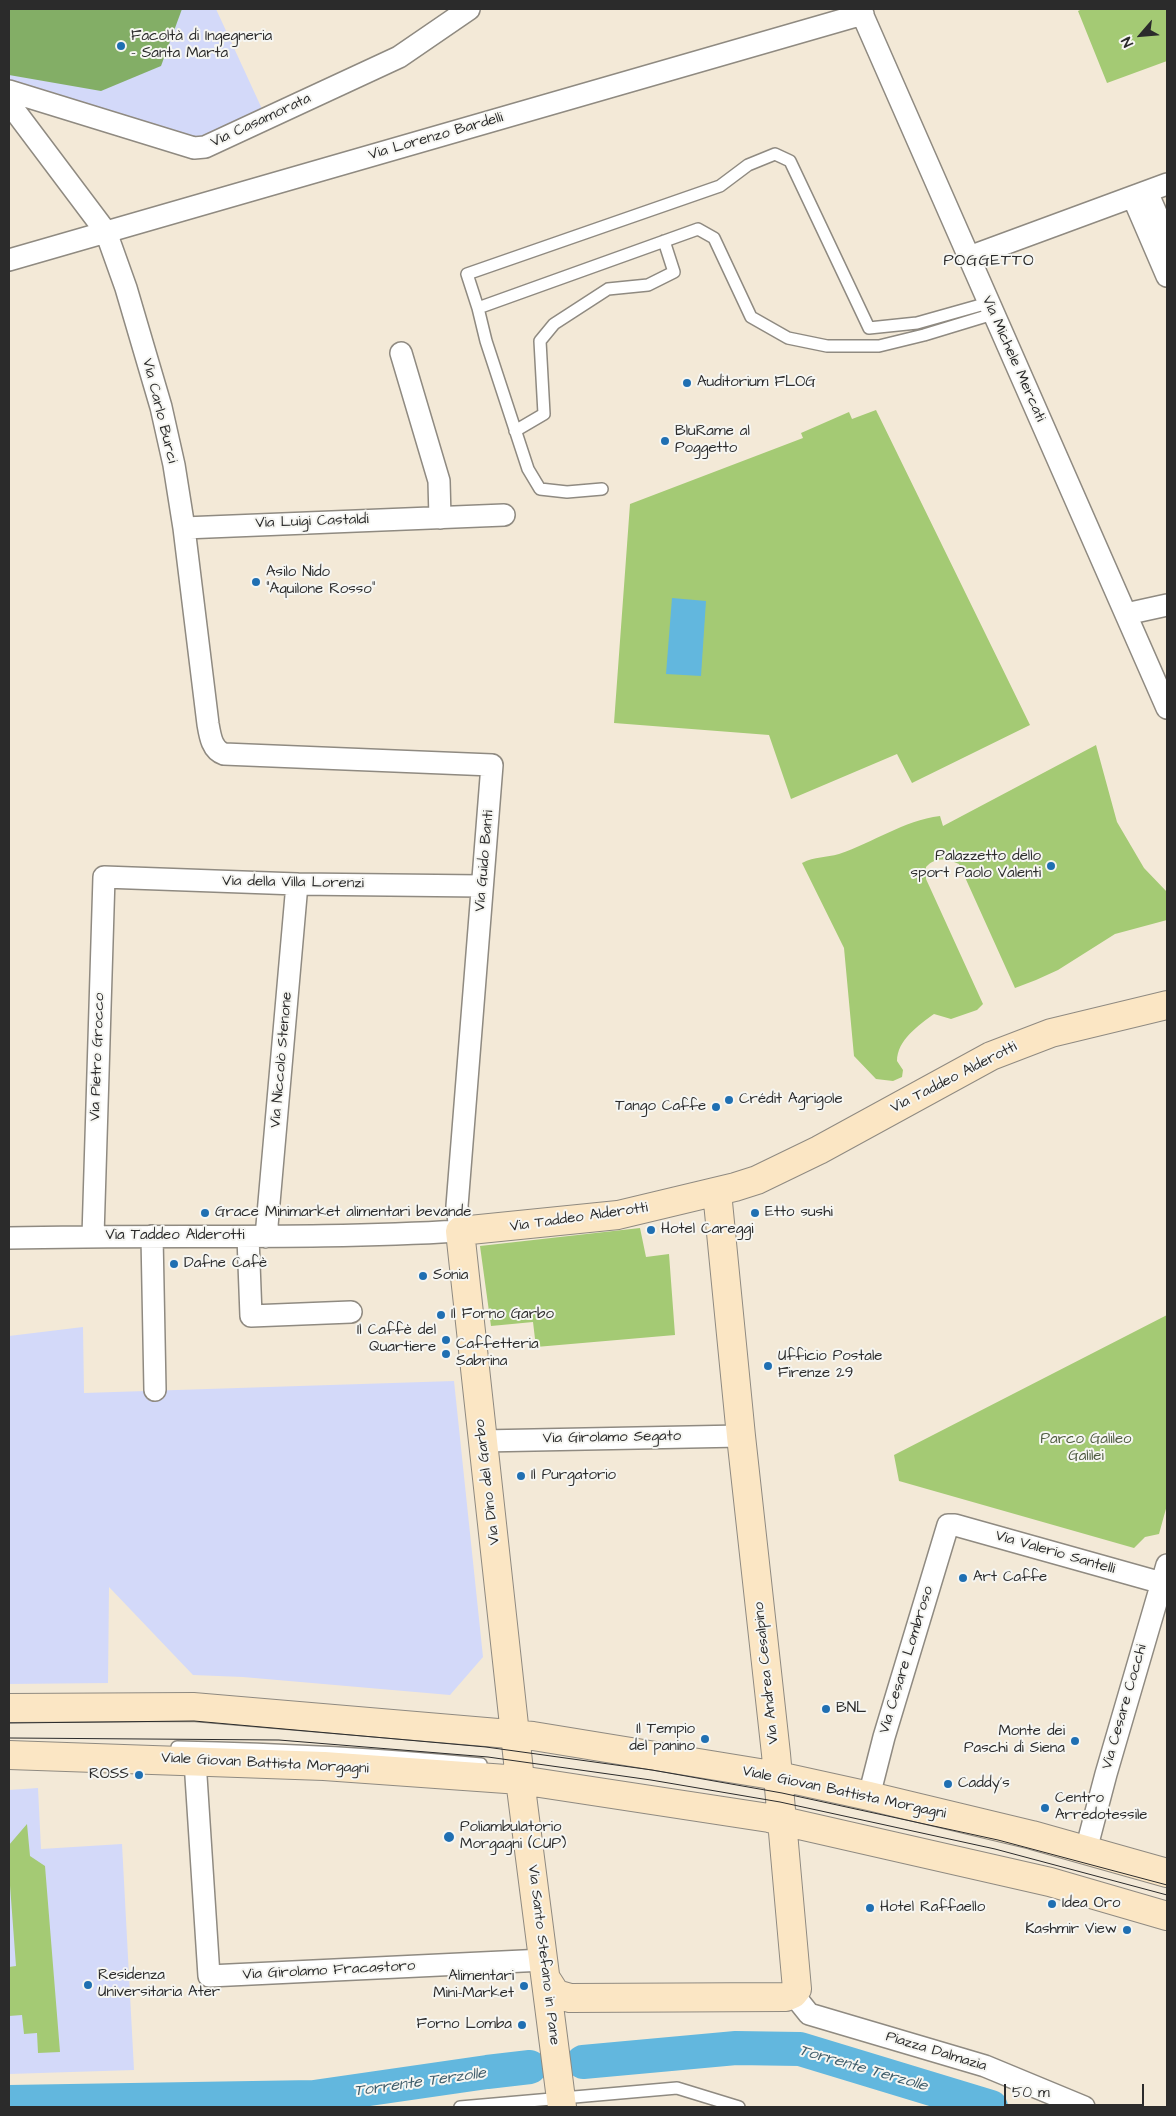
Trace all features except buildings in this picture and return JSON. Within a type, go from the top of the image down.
[{"type":"street","name":"Via Casamorata","points":[[9,91],[194,148],[205,147],[399,57],[469,9]]},
{"type":"street","name":"Via Lorenzo Bardelli","points":[[9,260],[861,11]]},
{"type":"street","name":"Via Michele Mercati","points":[[861,11],[1167,708]]},
{"type":"street","name":"Via Carlo Burci","points":[[9,103],[106,232],[126,288],[162,407],[174,465],[184,528],[208,724],[212,741],[218,752]]},
{"type":"street","points":[[969,258],[1167,184]]},
{"type":"street","points":[[1140,194],[1167,238]]},
{"type":"street","points":[[1140,194],[1167,276]]},
{"type":"street","points":[[400,353],[439,481],[440,518]]},
{"type":"street","name":"Via Luigi Castaldi","points":[[184,528],[504,515]]},
{"type":"street","points":[[1126,614],[1167,605]]},
{"type":"street","name":"Via Guido Banti","points":[[218,752],[492,765],[457,1206],[460,1231]]},
{"type":"street","name":"Via della Villa Lorenzi","points":[[104,877],[297,884],[482,886]]},
{"type":"street","name":"Via Pietro Grocco","points":[[93,1236],[104,877]]},
{"type":"street","name":"Via Niccolò Stenone","points":[[297,884],[257,1237],[251,1316],[351,1312]]},
{"type":"street","name":"Via Taddeo Alderotti","points":[[9,1238],[93,1236],[257,1237],[460,1231],[609,1217],[717,1192],[757,1180],[819,1150],[991,1056],[1051,1033],[1167,1005]]},
{"type":"street","name":"Via Andrea Cesalpino","points":[[717,1192],[798,1981],[798,1989],[793,1994]]},
{"type":"street","name":"Via Dino del Garbo","points":[[460,1231],[516,1734]]},
{"type":"street","points":[[152,1236],[155,1390]]},
{"type":"street","name":"Via Girolamo Segato","points":[[482,1440],[741,1436]]},
{"type":"street","name":"Via Valerio Santelli","points":[[948,1525],[955,1525],[1165,1574]]},
{"type":"street","name":"Via Cesare Lombroso","points":[[869,1796],[890,1717],[948,1525]]},
{"type":"street","name":"Via Cesare Cocchi","points":[[1086,1850],[1106,1774],[1165,1574]]},
{"type":"street","name":"Viale Giovan Battista Morgagni","points":[[9,1708],[192,1707],[516,1734],[778,1776],[1032,1834],[1167,1873]]},
{"type":"street","points":[[516,1734],[516,1772]]},
{"type":"street","name":"Viale Giovan Battista Morgagni","points":[[9,1755],[516,1772],[782,1816],[1050,1882],[1167,1916]]},
{"type":"street","name":"Via Girolamo Fracastoro","points":[[195,1761],[209,1976],[545,1970]]},
{"type":"street","name":"Via Santo Stefano in Pane","points":[[516,1772],[554,2031],[562,2100]]},
{"type":"street","points":[[545,1970],[556,1994],[574,1998],[786,1997],[793,1994]]},
{"type":"street","name":"Piazza Dalmazia","points":[[793,1994],[810,2014],[985,2066],[1084,2107]]},
{"type":"street","points":[[554,2031],[554,2016],[560,2005],[574,1998]]},
{"type":"lane","points":[[602,490],[567,492],[540,489],[528,469],[486,342],[467,274],[720,186],[748,165],[775,154],[790,161],[869,328],[917,323],[991,309]]},
{"type":"lane","points":[[478,308],[698,229],[714,238],[751,317],[788,338],[827,346],[879,346],[924,335],[991,309]]},
{"type":"lane","points":[[515,430],[544,414],[540,341],[554,324],[608,289],[648,285],[674,272],[664,241]]},
{"type":"lane","points":[[9,1744],[78,1746]]},
{"type":"lane","name":"Viale Giovan Battista Morgagni","points":[[168,1747],[300,1750],[490,1764]]},
{"type":"lane","name":"Viale Giovan Battista Morgagni","points":[[782,1816],[916,1840]]},
{"type":"lane","name":"Viale Giovan Battista Morgagni","points":[[935,1844],[1018,1863],[1167,1904]]},
{"type":"lane","points":[[460,2107],[562,2100],[677,2088],[739,2107]]},
{"type":"shaded area","name":"Facoltà di Ingegneria - Santa Marta","points":[[9,9],[216,9],[263,111],[199,140],[9,84]]},
{"type":"shaded area","points":[[83,1327],[84,1393],[454,1381],[483,1657],[450,1695],[243,1677],[193,1675],[109,1587],[108,1683],[9,1684],[9,1336]]},
{"type":"shaded area","points":[[38,1788],[41,1849],[122,1844],[134,2070],[9,2074],[9,1790]]},
{"type":"green space","points":[[9,9],[182,9],[161,66],[101,91],[9,75]]},
{"type":"green space","points":[[1082,9],[1167,9],[1167,61],[1107,83],[1078,11]]},
{"type":"green space","points":[[876,410],[1030,725],[912,783],[897,754],[791,799],[769,735],[614,723],[630,504],[803,438],[801,433],[849,412],[852,419]]},
{"type":"green space","points":[[1096,745],[1117,822],[1144,868],[1167,892],[1167,920],[1115,934],[1058,970],[1015,988],[959,864],[946,860],[933,861],[926,867],[926,879],[983,1004],[977,1010],[951,1019],[934,1014],[910,1034],[901,1046],[897,1061],[903,1070],[902,1077],[893,1081],[876,1079],[854,1056],[844,948],[802,863],[811,859],[839,854],[914,822],[940,816],[943,826]]},
{"type":"green space","points":[[640,1228],[646,1257],[669,1254],[675,1335],[536,1347],[533,1322],[491,1326],[480,1246]]},
{"type":"green space","name":"Parco Galileo Galilei","points":[[1167,1315],[1167,1505],[1159,1534],[1145,1537],[1134,1548],[899,1481],[894,1455]]},
{"type":"green space","points":[[27,1824],[30,1856],[45,1866],[60,2052],[38,2053],[37,2033],[24,2034],[22,2015],[9,2016],[9,1967],[16,1966],[9,1872],[9,1845]]},
{"type":"water","points":[[672,598],[706,601],[701,676],[666,674]]},
{"type":"waterway","name":"Torrente Terzolle","points":[[583,2062],[736,2048],[800,2049],[991,2107]]},
{"type":"waterway","name":"Torrente Terzolle","points":[[9,2102],[314,2097],[530,2067]]},
{"type":"tram line","points":[[9,1723],[194,1721],[486,1747],[652,1770],[782,1793],[998,1840],[1167,1885]]},
{"type":"tram line","points":[[9,1738],[279,1740],[488,1757],[651,1780],[780,1802],[995,1849],[1167,1895]]},
{"type":"place","name":"Facoltà di Ingegneria - Santa Marta","points":[[121,46]]},
{"type":"place","name":"Auditorium FLOG","points":[[687,383]]},
{"type":"place","name":"BluRame al Poggetto","points":[[665,441]]},
{"type":"place","name":"Asilo Nido “Aquilone Rosso”","points":[[256,582]]},
{"type":"place","name":"Palazzetto dello sport Paolo Valenti","points":[[1051,866]]},
{"type":"place","name":"Crédit Agrigole","points":[[729,1100]]},
{"type":"place","name":"Tango Caffe","points":[[716,1107]]},
{"type":"place","name":"Grace Minimarket alimentari bevande","points":[[205,1213]]},
{"type":"place","name":"Etto sushi","points":[[755,1213]]},
{"type":"place","name":"Hotel Careggi","points":[[651,1230]]},
{"type":"place","name":"Dafne Cafè","points":[[174,1264]]},
{"type":"place","name":"Sonia","points":[[423,1276]]},
{"type":"place","name":"Il Forno Garbo","points":[[441,1315]]},
{"type":"place","name":"Il Caffè del Quartiere","points":[[446,1340]]},
{"type":"place","name":"Caffetteria Sabrina","points":[[446,1354]]},
{"type":"place","name":"Ufficio Postale Firenze 29","points":[[768,1366]]},
{"type":"place","name":"Il Purgatorio","points":[[521,1476]]},
{"type":"place","name":"Art Caffe","points":[[963,1578]]},
{"type":"place","name":"BNL","points":[[826,1709]]},
{"type":"place","name":"Il Tempio del panino","points":[[705,1739]]},
{"type":"place","name":"Monte dei Paschi di Siena","points":[[1075,1741]]},
{"type":"place","name":"ROSS","points":[[139,1775]]},
{"type":"place","name":"Caddy's","points":[[948,1784]]},
{"type":"place","name":"Centro Arredotessile","points":[[1045,1808]]},
{"type":"place","name":"Poliambulatorio Morgagni (CUP)","points":[[449,1837]]},
{"type":"place","name":"Idea Oro","points":[[1052,1904]]},
{"type":"place","name":"Hotel Raffaello","points":[[870,1908]]},
{"type":"place","name":"Kashmir View","points":[[1127,1930]]},
{"type":"place","name":"Residenza Universitaria Ater","points":[[88,1985]]},
{"type":"place","name":"Alimentari Mini-Market","points":[[524,1986]]},
{"type":"place","name":"Forno Lomba","points":[[522,2025]]},
{"type":"district","name":"POGGETTO","points":[[989,262]]}]
